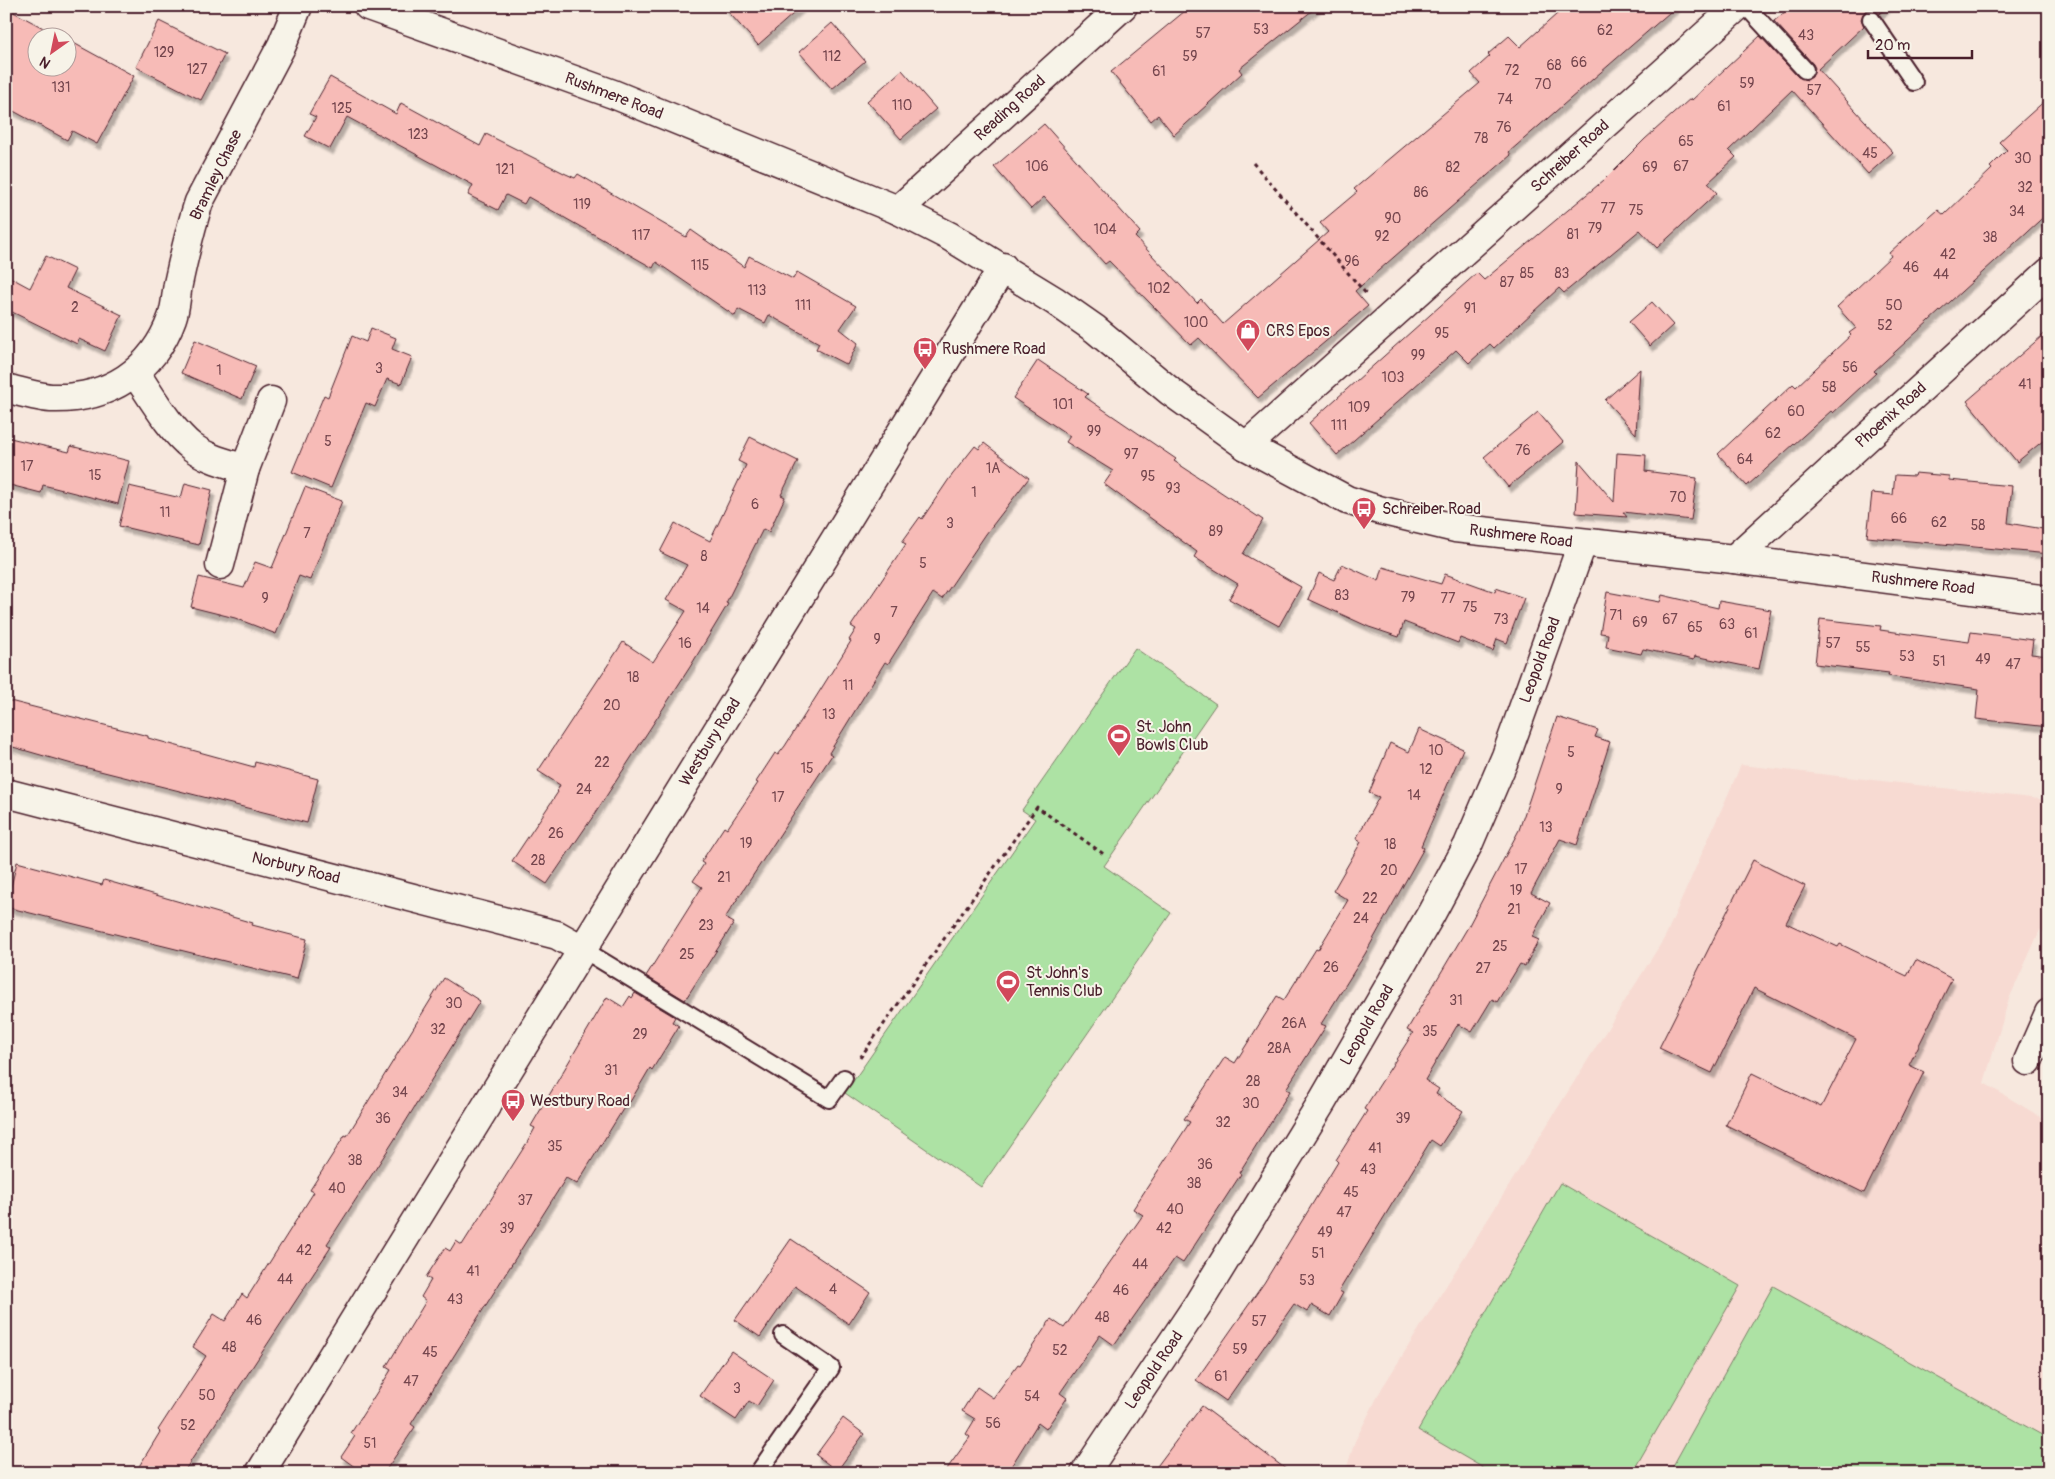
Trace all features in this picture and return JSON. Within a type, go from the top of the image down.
[{"type":"street","name":"Bramley Chase","points":[[6,388],[49,398],[77,397],[109,387],[136,374],[149,360],[173,316],[190,230],[199,202],[282,45],[298,6]]},
{"type":"street","name":"Rushmere Road","points":[[368,6],[614,94],[898,210],[1003,267],[1095,329],[1171,392],[1246,446],[1347,500],[1379,510],[1455,528],[1582,544],[1734,559],[2049,600]]},
{"type":"street","name":"Reading Road","points":[[898,210],[1123,6]]},
{"type":"street","name":"Schreiber Road","points":[[1246,446],[1738,6]]},
{"type":"street","name":"Westbury Road","points":[[260,1473],[584,950],[1003,267]]},
{"type":"street","name":"Phoenix Road","points":[[1734,559],[2049,272]]},
{"type":"street","points":[[136,374],[180,435],[192,447],[211,458],[245,469]]},
{"type":"street","points":[[220,565],[245,469],[271,401]]},
{"type":"street","name":"Leopold Road","points":[[1084,1473],[1198,1304],[1322,1102],[1436,906],[1468,845],[1506,756],[1582,544]]},
{"type":"street","name":"Norbury Road","points":[[6,793],[557,935],[584,950]]},
{"type":"street","points":[[2028,1061],[2049,1013]]},
{"type":"lane","points":[[1746,6],[1806,70]]},
{"type":"lane","points":[[1871,19],[1914,82]]},
{"type":"lane","points":[[584,950],[828,1099],[844,1078]]},
{"type":"lane","points":[[758,1473],[831,1368],[783,1335]]},
{"type":"path","points":[[1253,163],[1389,319]]},
{"type":"path","points":[[844,1078],[1037,807],[1105,855]]},
{"type":"shaded area","points":[[1741,765],[2049,800],[2049,934],[2040,930],[2009,999],[1984,1083],[2049,1122],[2049,1473],[1345,1473],[1355,1441],[1382,1388],[1665,937]]},
{"type":"green space","name":"St John's Tennis Club","points":[[1135,648],[1216,704],[1104,866],[1171,913],[981,1187],[845,1093],[1035,819],[1022,810]]},
{"type":"green space","points":[[1560,1183],[1740,1286],[1632,1473],[1492,1473],[1418,1430]]},
{"type":"green space","points":[[1773,1286],[2049,1439],[2049,1473],[1669,1473]]},
{"type":"building","points":[[723,6],[802,6],[758,45]]},
{"type":"building","points":[[1191,6],[1318,6],[1239,69],[1242,73],[1174,135],[1158,115],[1151,121],[1111,72]]},
{"type":"building","points":[[1566,6],[1677,6],[1509,152],[1511,155],[1355,291],[1368,306],[1258,398],[1199,338],[1191,345],[1109,261],[1105,264],[1044,197],[1031,209],[994,167],[1044,124],[1140,232],[1135,237],[1197,303],[1201,299],[1223,324],[1328,232],[1320,223],[1357,192],[1354,189],[1480,83],[1471,73],[1490,56],[1488,54],[1509,36],[1520,47]]},
{"type":"building","points":[[1792,6],[1888,6],[1879,14],[1871,9],[1865,11],[1861,19],[1864,26],[1818,69],[1893,152],[1868,174],[1792,90],[1729,150],[1736,157],[1708,183],[1717,193],[1657,248],[1640,230],[1564,293],[1559,288],[1494,348],[1490,344],[1469,363],[1456,350],[1337,455],[1309,423],[1477,273],[1484,280],[1604,180],[1645,139],[1691,98],[1692,100],[1760,36],[1798,77],[1807,80],[1812,77],[1815,68],[1813,64],[1774,21]]},
{"type":"building","points":[[6,8],[43,28],[28,28],[28,78],[78,78],[78,45],[134,76],[97,144],[72,131],[67,140],[6,107]]},
{"type":"building","points":[[159,21],[225,54],[201,100],[136,67]]},
{"type":"building","points":[[832,23],[865,61],[832,89],[799,52]]},
{"type":"building","points":[[902,70],[936,109],[901,139],[867,101]]},
{"type":"building","points":[[330,77],[396,114],[401,103],[480,146],[486,134],[575,178],[578,174],[686,237],[691,230],[744,267],[749,256],[793,279],[797,272],[856,306],[840,329],[858,343],[847,365],[816,349],[819,343],[769,315],[765,323],[738,309],[735,316],[656,262],[653,268],[528,197],[524,204],[506,195],[498,210],[468,195],[473,185],[347,117],[330,149],[305,136],[316,117],[309,114]]},
{"type":"building","points":[[2049,97],[2049,212],[1874,371],[1876,373],[1833,413],[1831,411],[1747,486],[1718,454],[1793,384],[1796,387],[1851,335],[1849,333],[1856,328],[1837,307],[1891,256],[1889,253],[1900,243],[1938,210],[1944,215],[1992,169],[1990,167],[2007,150],[1999,142]]},
{"type":"building","points":[[46,256],[75,270],[66,288],[122,315],[105,351],[79,339],[77,344],[6,309],[6,275],[30,288]]},
{"type":"building","points":[[1652,302],[1673,325],[1650,346],[1629,322]]},
{"type":"building","points":[[371,328],[396,338],[392,349],[412,357],[401,384],[387,379],[375,407],[366,403],[331,488],[292,472],[324,395],[328,397],[352,336],[366,342]]},
{"type":"building","points":[[2049,330],[2049,436],[2017,462],[1967,401]]},
{"type":"building","points":[[195,340],[256,366],[242,399],[181,373]]},
{"type":"building","points":[[1038,360],[1088,394],[1085,397],[1176,459],[1174,461],[1263,520],[1243,554],[1301,587],[1279,626],[1229,599],[1238,584],[1194,557],[1197,552],[1104,484],[1113,471],[1066,442],[1070,436],[1013,398]]},
{"type":"building","points":[[1640,369],[1636,434],[1605,400]]},
{"type":"building","points":[[1538,412],[1563,442],[1508,487],[1484,457]]},
{"type":"building","points":[[6,437],[69,452],[71,446],[129,461],[118,504],[43,485],[41,493],[6,484]]},
{"type":"building","points":[[750,437],[798,461],[781,495],[785,497],[769,532],[763,529],[726,603],[728,604],[690,667],[547,884],[512,861],[558,792],[560,785],[538,771],[623,642],[653,662],[686,611],[666,600],[687,565],[660,552],[675,523],[710,541],[746,465],[738,461]]},
{"type":"building","points":[[984,443],[1029,478],[986,534],[942,599],[933,593],[888,664],[885,662],[829,753],[832,755],[725,918],[734,923],[685,1000],[646,976],[702,887],[693,881],[704,864],[701,862],[724,827],[727,829],[758,783],[756,782],[775,753],[778,755],[785,746],[821,689],[851,641],[849,640],[856,629],[851,626],[906,544],[902,542],[920,517],[922,519],[949,479],[975,446],[979,449]]},
{"type":"building","points":[[1617,453],[1646,455],[1645,471],[1697,478],[1691,520],[1623,512],[1627,517],[1576,513],[1579,461],[1614,502]]},
{"type":"building","points":[[1915,473],[1949,476],[1949,480],[2012,486],[2008,523],[2049,530],[2049,554],[1867,537],[1872,493],[1893,495],[1895,475],[1914,476]]},
{"type":"building","points":[[185,483],[212,490],[199,545],[119,526],[129,486],[181,498]]},
{"type":"building","points":[[305,487],[342,501],[310,580],[299,576],[276,634],[235,618],[191,607],[199,577],[244,588],[255,562],[272,568]]},
{"type":"building","points":[[1342,564],[1379,581],[1383,567],[1441,584],[1445,574],[1495,592],[1496,588],[1524,598],[1507,643],[1497,639],[1493,651],[1460,638],[1458,643],[1404,622],[1399,637],[1369,627],[1308,599],[1319,573],[1334,580]]},
{"type":"building","points":[[1607,592],[1660,602],[1662,595],[1718,608],[1719,601],[1771,610],[1759,669],[1695,656],[1694,660],[1643,649],[1641,654],[1606,647],[1608,634],[1600,633]]},
{"type":"building","points":[[1820,619],[1881,626],[1880,630],[1969,642],[1971,632],[2033,640],[2031,654],[2049,656],[2049,727],[1976,719],[1979,689],[1888,676],[1889,673],[1815,664]]},
{"type":"building","points":[[6,700],[148,736],[148,738],[254,767],[255,762],[318,779],[307,823],[72,764],[6,745]]},
{"type":"building","points":[[1557,717],[1598,730],[1595,737],[1610,742],[1577,845],[1560,839],[1531,893],[1550,903],[1532,937],[1539,940],[1525,966],[1520,964],[1497,1002],[1492,999],[1472,1032],[1458,1024],[1425,1080],[1439,1089],[1436,1094],[1463,1111],[1440,1146],[1431,1140],[1339,1291],[1343,1293],[1330,1316],[1311,1305],[1307,1312],[1294,1304],[1226,1401],[1196,1380],[1264,1283],[1338,1162],[1336,1160],[1367,1111],[1364,1109],[1413,1033],[1407,1030],[1468,927],[1519,830]]},
{"type":"building","points":[[1419,729],[1463,749],[1421,846],[1424,848],[1365,954],[1321,1024],[1326,1026],[1286,1089],[1290,1091],[1239,1173],[1241,1174],[1183,1263],[1175,1258],[1114,1345],[1100,1335],[1060,1393],[1067,1398],[1046,1429],[1038,1423],[1007,1473],[944,1473],[970,1437],[966,1434],[975,1419],[962,1411],[977,1387],[993,1398],[1018,1364],[1020,1365],[1051,1319],[1064,1328],[1143,1215],[1133,1209],[1190,1122],[1184,1119],[1225,1057],[1235,1063],[1277,996],[1284,1000],[1316,949],[1318,950],[1348,900],[1333,891],[1361,842],[1356,839],[1379,797],[1369,793],[1390,743],[1409,752]]},
{"type":"building","points":[[1753,860],[1805,886],[1786,923],[1838,947],[1840,944],[1907,976],[1916,960],[1952,979],[1909,1065],[1924,1072],[1864,1193],[1726,1125],[1752,1073],[1821,1107],[1856,1039],[1754,988],[1712,1073],[1659,1048]]},
{"type":"building","points":[[17,862],[102,885],[104,880],[253,923],[252,925],[307,939],[297,979],[6,907]]},
{"type":"building","points":[[444,978],[480,1001],[393,1142],[327,1244],[331,1247],[183,1473],[135,1473],[160,1432],[158,1430],[206,1356],[193,1347],[214,1314],[225,1321],[242,1294],[247,1298],[314,1192],[310,1190],[345,1135],[347,1136]]},
{"type":"building","points":[[635,993],[675,1017],[672,1022],[679,1026],[652,1070],[650,1068],[630,1102],[628,1101],[577,1184],[566,1178],[411,1424],[415,1427],[384,1473],[363,1473],[341,1457],[355,1436],[351,1433],[391,1370],[386,1367],[426,1301],[421,1297],[431,1280],[426,1277],[445,1248],[450,1251],[456,1241],[462,1245],[528,1141],[535,1128],[531,1126],[607,997],[623,1007],[630,996],[632,998]]},
{"type":"building","points":[[791,1239],[870,1292],[849,1324],[795,1286],[760,1337],[735,1320]]},
{"type":"building","points":[[731,1351],[774,1380],[757,1406],[749,1401],[736,1420],[700,1396]]},
{"type":"building","points":[[1202,1406],[1291,1473],[1152,1473]]},
{"type":"building","points":[[843,1418],[864,1434],[837,1471],[816,1455]]},
{"type":"place","name":"CRS Epos","points":[[1248,352]]},
{"type":"place","name":"Rushmere Road","points":[[925,370]]},
{"type":"place","name":"Schreiber Road","points":[[1364,530]]},
{"type":"place","name":"St. John Bowls Club","points":[[1119,757]]},
{"type":"place","name":"St John's Tennis Club","points":[[1008,1003]]},
{"type":"place","name":"Westbury Road","points":[[513,1122]]}]
